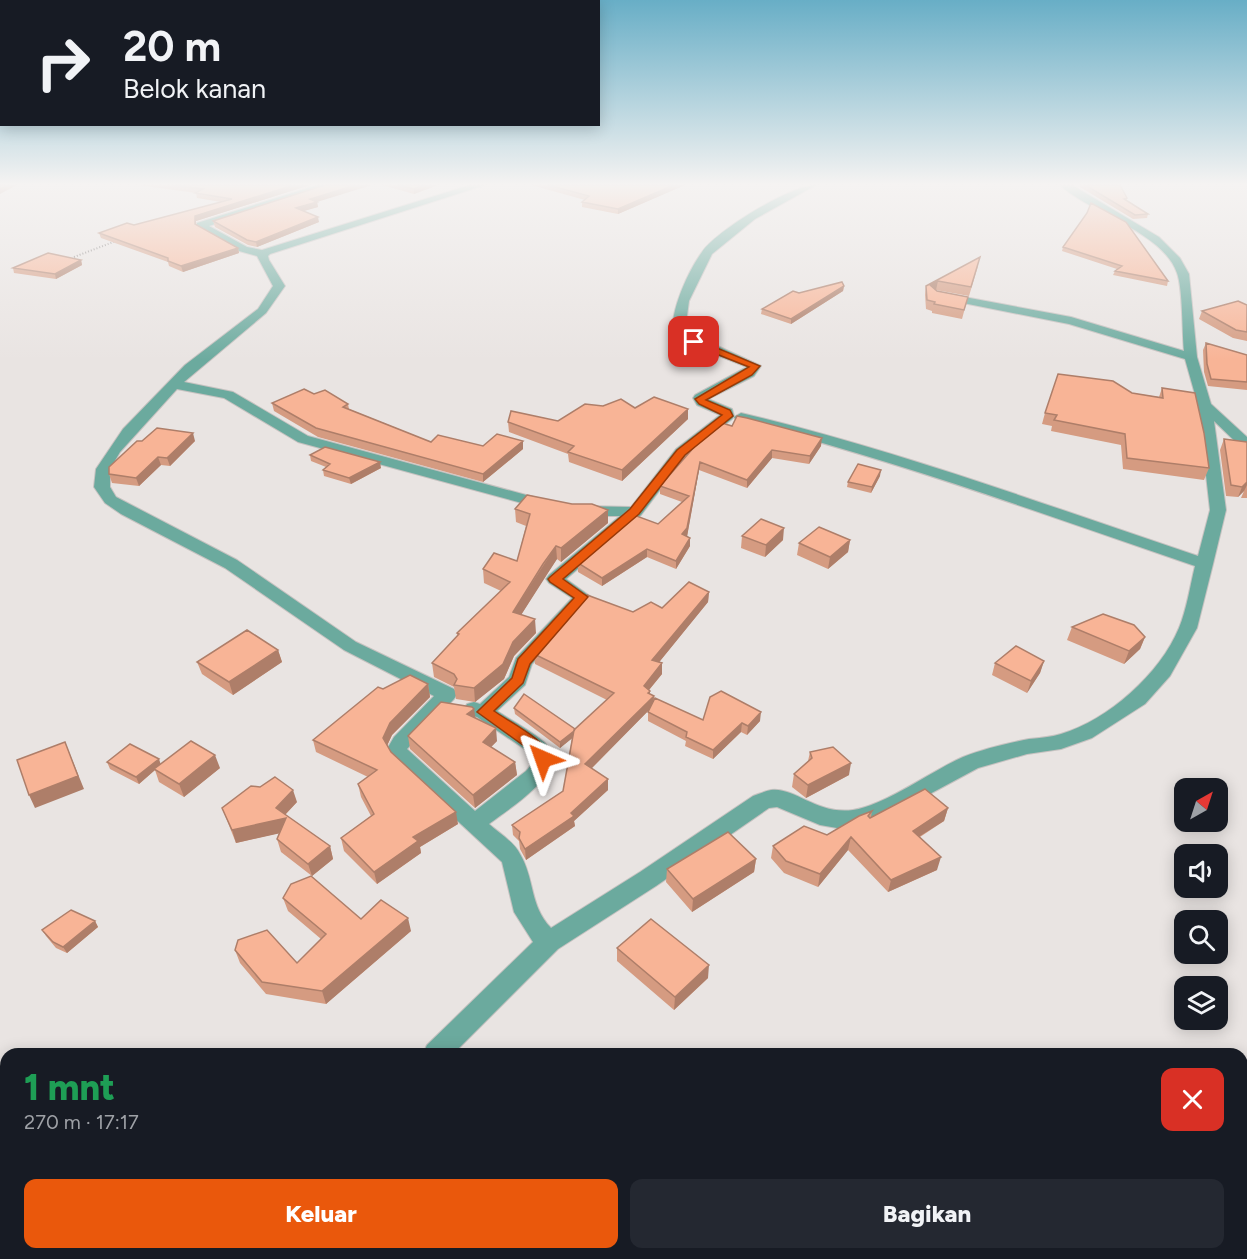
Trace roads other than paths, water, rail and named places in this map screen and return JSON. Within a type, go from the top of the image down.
[{"type":"street","points":[[234,244],[245,250],[264,254],[296,244]]},
{"type":"street","points":[[718,244],[707,252],[683,301],[678,326],[679,333],[694,342],[755,366],[748,373],[700,399],[702,402],[728,414],[835,440],[898,459],[1205,564]]},
{"type":"street","points":[[442,1048],[549,942],[648,879],[732,820],[771,798],[780,799],[820,817],[837,820],[858,818],[892,804],[972,762],[1027,747],[1061,742],[1085,733],[1138,699],[1163,672],[1188,628],[1218,510],[1205,405],[1191,357],[1183,274],[1176,260],[1160,244]]},
{"type":"street","points":[[264,254],[263,260],[272,271],[279,286],[276,293],[262,311],[190,368],[128,432],[103,469],[102,487],[110,500],[231,564],[350,646],[447,694],[400,742],[397,749],[402,758],[511,857],[517,870],[525,910],[534,927],[549,942]]},
{"type":"street","points":[[936,295],[1071,321],[1191,357]]},
{"type":"street","points":[[174,384],[228,395],[303,439],[451,481],[568,509],[634,512]]},
{"type":"street","points":[[1205,405],[1247,445]]},
{"type":"street","points":[[484,712],[518,680],[523,662],[582,597],[555,579],[634,512],[681,452],[728,414]]},
{"type":"street","points":[[438,703],[455,709],[484,712],[543,754],[538,772],[475,823]]}]
